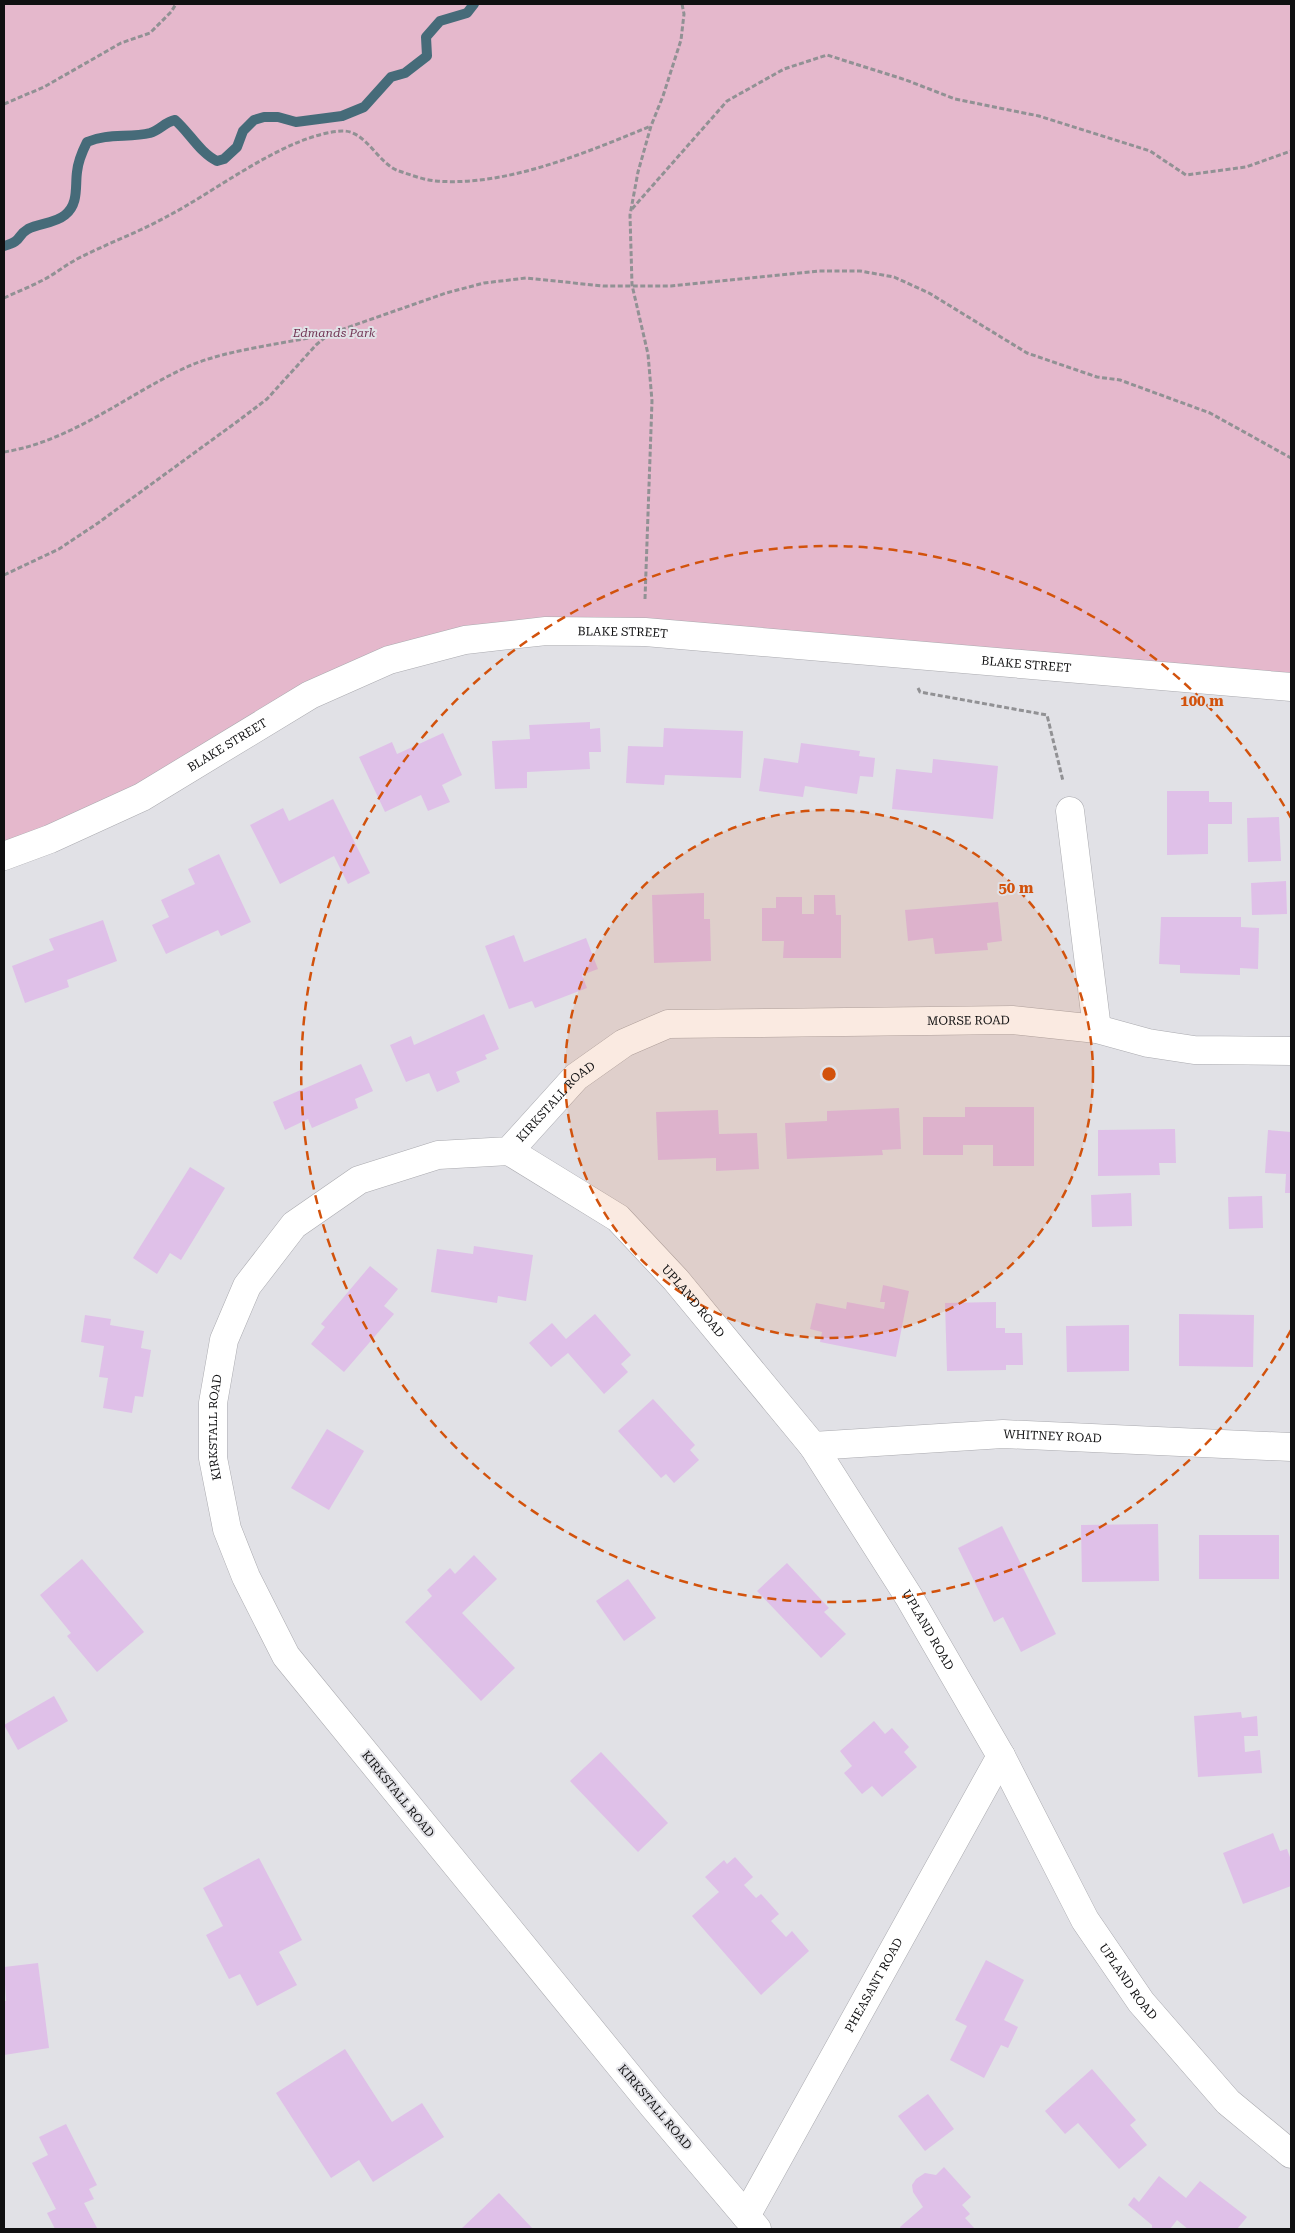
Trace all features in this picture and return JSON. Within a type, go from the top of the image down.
[{"type":"street","name":"BLAKE STREET","points":[[4,856],[50,839],[142,796],[310,695],[389,660],[465,640],[546,631],[645,632],[1291,688]]},
{"type":"street","points":[[1070,811],[1097,1029]]},
{"type":"street","name":"MORSE ROAD","points":[[839,1022],[1012,1020],[1097,1029],[1148,1043],[1194,1050],[1291,1051]]},
{"type":"street","name":"KIRKSTALL ROAD","points":[[752,2223],[653,2106],[286,1656],[246,1577],[227,1529],[213,1458],[213,1402],[224,1340],[247,1286],[294,1225],[359,1180],[438,1155],[509,1151],[576,1077],[624,1043],[668,1024],[839,1022]]},
{"type":"street","name":"UPLAND ROAD","points":[[509,1151],[618,1218],[676,1280],[813,1446],[909,1597],[1001,1756],[1086,1920],[1141,2002],[1228,2102],[1291,2154]]},
{"type":"street","name":"WHITNEY ROAD","points":[[813,1446],[1003,1434],[1291,1448]]},
{"type":"street","name":"PHEASANT ROAD","points":[[752,2223],[1001,1756]]},
{"type":"path","points":[[4,104],[44,87],[122,43],[150,33],[171,12],[176,4]]},
{"type":"path","points":[[645,632],[652,401],[648,354],[632,285],[632,209],[651,126],[681,40],[684,14],[682,4]]},
{"type":"path","points":[[632,209],[727,101],[784,69],[827,55],[906,80],[955,99],[1039,116],[1150,151],[1186,175],[1246,167],[1291,151]]},
{"type":"path","points":[[4,298],[46,279],[76,259],[167,217],[291,146],[320,135],[344,131],[360,138],[381,159],[397,171],[435,181],[462,181],[504,176],[558,161],[597,148],[651,126]]},
{"type":"path","points":[[4,452],[50,440],[78,428],[151,384],[192,365],[239,352],[329,334],[446,292],[484,283],[526,278],[603,286],[671,286],[820,271],[860,271],[894,277],[929,293],[1026,353],[1097,377],[1120,380],[1210,413],[1291,458]]},
{"type":"path","points":[[4,575],[59,549],[238,421],[267,399],[329,334]]},
{"type":"path","points":[[901,654],[920,692],[1047,715],[1070,811]]},
{"type":"green space","name":"Edmands Park","points":[[4,4],[1291,4],[1291,687],[645,632],[389,660],[4,856]]},
{"type":"building","points":[[590,722],[590,729],[600,728],[601,752],[589,752],[590,769],[527,772],[527,788],[495,789],[492,741],[530,739],[529,725]]},
{"type":"building","points":[[664,728],[743,731],[741,778],[665,775],[664,785],[626,783],[628,746],[663,747]]},
{"type":"building","points":[[443,733],[462,775],[442,785],[450,802],[428,811],[421,795],[385,812],[359,757],[392,742],[397,754]]},
{"type":"building","points":[[801,743],[860,751],[859,756],[875,758],[873,777],[860,776],[857,794],[805,786],[803,797],[759,791],[764,758],[798,763]]},
{"type":"building","points":[[933,759],[998,766],[993,819],[892,809],[896,769],[932,773]]},
{"type":"building","points":[[1167,791],[1209,791],[1209,802],[1232,802],[1232,824],[1208,824],[1208,854],[1167,855]]},
{"type":"building","points":[[333,799],[370,873],[348,884],[334,856],[280,884],[250,825],[283,808],[289,821]]},
{"type":"building","points":[[1279,817],[1281,861],[1248,862],[1247,818]]},
{"type":"building","points":[[219,854],[251,922],[221,936],[218,930],[166,954],[152,925],[169,917],[161,900],[195,884],[188,869]]},
{"type":"building","points":[[1286,881],[1287,914],[1252,915],[1251,883]]},
{"type":"building","points":[[704,893],[704,919],[710,919],[711,961],[654,963],[652,895]]},
{"type":"building","points":[[814,895],[835,895],[836,915],[841,915],[841,958],[783,958],[784,941],[762,941],[762,908],[776,908],[776,897],[802,897],[802,914],[814,914]]},
{"type":"building","points":[[998,902],[1002,941],[987,943],[988,950],[935,954],[933,938],[908,941],[905,910]]},
{"type":"building","points":[[1161,917],[1241,917],[1241,927],[1259,928],[1258,969],[1240,968],[1240,975],[1180,973],[1180,965],[1159,964]]},
{"type":"building","points":[[103,920],[117,961],[67,980],[69,987],[25,1003],[12,966],[54,950],[49,939]]},
{"type":"building","points":[[514,935],[524,962],[586,938],[598,969],[582,975],[587,988],[535,1008],[532,1001],[509,1009],[485,946]]},
{"type":"building","points":[[484,1014],[499,1049],[485,1055],[487,1059],[456,1072],[460,1082],[437,1092],[429,1073],[406,1082],[390,1045],[411,1036],[414,1045]]},
{"type":"building","points":[[361,1064],[373,1091],[355,1099],[358,1108],[312,1128],[308,1119],[285,1130],[273,1102]]},
{"type":"building","points":[[965,1107],[1034,1107],[1034,1166],[993,1166],[993,1145],[963,1145],[963,1155],[923,1155],[923,1117],[965,1117]]},
{"type":"building","points":[[899,1108],[901,1149],[882,1150],[883,1155],[787,1159],[785,1123],[827,1121],[827,1111]]},
{"type":"building","points":[[718,1110],[719,1134],[757,1133],[759,1169],[716,1171],[716,1158],[658,1160],[656,1112]]},
{"type":"building","points":[[1175,1129],[1176,1163],[1159,1163],[1160,1175],[1098,1176],[1098,1130]]},
{"type":"building","points":[[1268,1130],[1291,1132],[1291,1193],[1285,1193],[1286,1174],[1265,1173]]},
{"type":"building","points":[[190,1167],[225,1188],[181,1260],[170,1253],[157,1274],[133,1258]]},
{"type":"building","points":[[1131,1193],[1132,1226],[1092,1227],[1091,1195]]},
{"type":"building","points":[[1262,1196],[1263,1228],[1229,1229],[1228,1197]]},
{"type":"building","points":[[474,1246],[533,1255],[526,1301],[498,1296],[497,1303],[431,1292],[437,1249],[473,1254]]},
{"type":"building","points":[[370,1266],[398,1289],[384,1306],[394,1314],[344,1372],[311,1344],[325,1327],[321,1324]]},
{"type":"building","points":[[883,1285],[909,1291],[896,1357],[820,1342],[822,1332],[810,1329],[816,1303],[846,1309],[847,1302],[884,1309],[885,1302],[880,1302]]},
{"type":"building","points":[[996,1302],[996,1328],[1005,1328],[1005,1333],[1022,1333],[1023,1365],[1006,1365],[1006,1370],[947,1371],[945,1303]]},
{"type":"building","points":[[595,1314],[631,1355],[621,1364],[628,1372],[604,1394],[568,1353],[551,1367],[529,1343],[552,1323],[566,1339]]},
{"type":"building","points":[[1179,1314],[1254,1315],[1253,1367],[1179,1366]]},
{"type":"building","points":[[85,1315],[111,1319],[110,1325],[144,1331],[141,1348],[151,1350],[143,1397],[135,1396],[132,1413],[103,1408],[108,1378],[99,1377],[104,1346],[81,1342]]},
{"type":"building","points":[[1129,1325],[1129,1371],[1067,1372],[1066,1326]]},
{"type":"building","points":[[653,1399],[695,1445],[690,1450],[699,1460],[674,1483],[666,1474],[661,1478],[618,1431]]},
{"type":"building","points":[[327,1429],[364,1451],[329,1510],[291,1488]]},
{"type":"building","points":[[1158,1524],[1159,1581],[1082,1582],[1081,1525]]},
{"type":"building","points":[[1002,1526],[1056,1634],[1021,1652],[1003,1617],[994,1622],[958,1548]]},
{"type":"building","points":[[1199,1535],[1279,1535],[1279,1579],[1199,1579]]},
{"type":"building","points":[[474,1555],[497,1579],[462,1613],[515,1668],[481,1701],[405,1622],[432,1596],[427,1590],[450,1568],[455,1574]]},
{"type":"building","points":[[82,1559],[144,1632],[97,1672],[67,1636],[71,1633],[40,1595]]},
{"type":"building","points":[[787,1563],[829,1608],[824,1612],[846,1634],[821,1658],[757,1591]]},
{"type":"building","points":[[628,1579],[656,1618],[624,1641],[596,1601]]},
{"type":"building","points":[[54,1696],[68,1721],[18,1750],[4,1725]]},
{"type":"building","points":[[1241,1712],[1242,1718],[1257,1716],[1258,1736],[1244,1736],[1245,1752],[1260,1750],[1262,1773],[1198,1777],[1194,1716]]},
{"type":"building","points":[[874,1721],[885,1734],[892,1728],[909,1747],[904,1752],[917,1767],[882,1797],[872,1786],[862,1794],[844,1773],[852,1766],[840,1751]]},
{"type":"building","points":[[601,1752],[668,1823],[638,1852],[570,1781]]},
{"type":"building","points":[[1273,1833],[1280,1851],[1287,1849],[1291,1860],[1291,1886],[1243,1904],[1223,1853]]},
{"type":"building","points":[[735,1857],[753,1877],[744,1885],[756,1898],[761,1894],[779,1914],[771,1921],[786,1937],[792,1931],[809,1951],[761,1995],[692,1916],[719,1892],[705,1877],[724,1860],[727,1864]]},
{"type":"building","points":[[259,1858],[302,1940],[279,1952],[297,1985],[257,2006],[240,1974],[229,1979],[206,1935],[223,1926],[203,1888]]},
{"type":"building","points":[[986,1960],[1024,1980],[1004,2020],[1018,2027],[1008,2048],[1001,2045],[984,2078],[950,2060],[967,2026],[955,2020]]},
{"type":"building","points":[[38,1963],[49,2048],[4,2055],[4,2001],[6,2001],[4,1967]]},
{"type":"building","points":[[345,2049],[392,2122],[422,2103],[444,2137],[373,2182],[359,2160],[331,2178],[276,2093]]},
{"type":"building","points":[[1092,2069],[1136,2120],[1130,2125],[1147,2145],[1119,2169],[1078,2123],[1065,2134],[1045,2111]]},
{"type":"building","points":[[928,2094],[954,2129],[925,2151],[898,2116]]},
{"type":"building","points":[[66,2124],[97,2185],[89,2189],[94,2199],[84,2203],[97,2228],[95,2229],[55,2229],[47,2213],[56,2209],[32,2163],[48,2155],[39,2137]]},
{"type":"building","points":[[944,2167],[971,2197],[962,2205],[970,2214],[965,2218],[975,2229],[901,2229],[900,2227],[923,2207],[913,2192],[912,2185],[916,2179],[925,2173],[936,2175]]},
{"type":"building","points":[[1159,2176],[1186,2198],[1200,2181],[1247,2217],[1237,2229],[1188,2229],[1177,2220],[1170,2229],[1152,2229],[1152,2225],[1128,2205],[1134,2197],[1139,2202]]},
{"type":"building","points":[[499,2193],[533,2229],[461,2229]]},
{"type":"waterway","points":[[4,246],[17,240],[28,229],[61,218],[69,211],[76,195],[78,164],[87,142],[95,139],[150,133],[175,120],[205,153],[217,161],[224,159],[237,147],[243,131],[254,120],[264,117],[278,117],[296,122],[342,116],[364,107],[391,77],[405,73],[427,56],[426,37],[440,21],[467,13],[474,4]]}]
